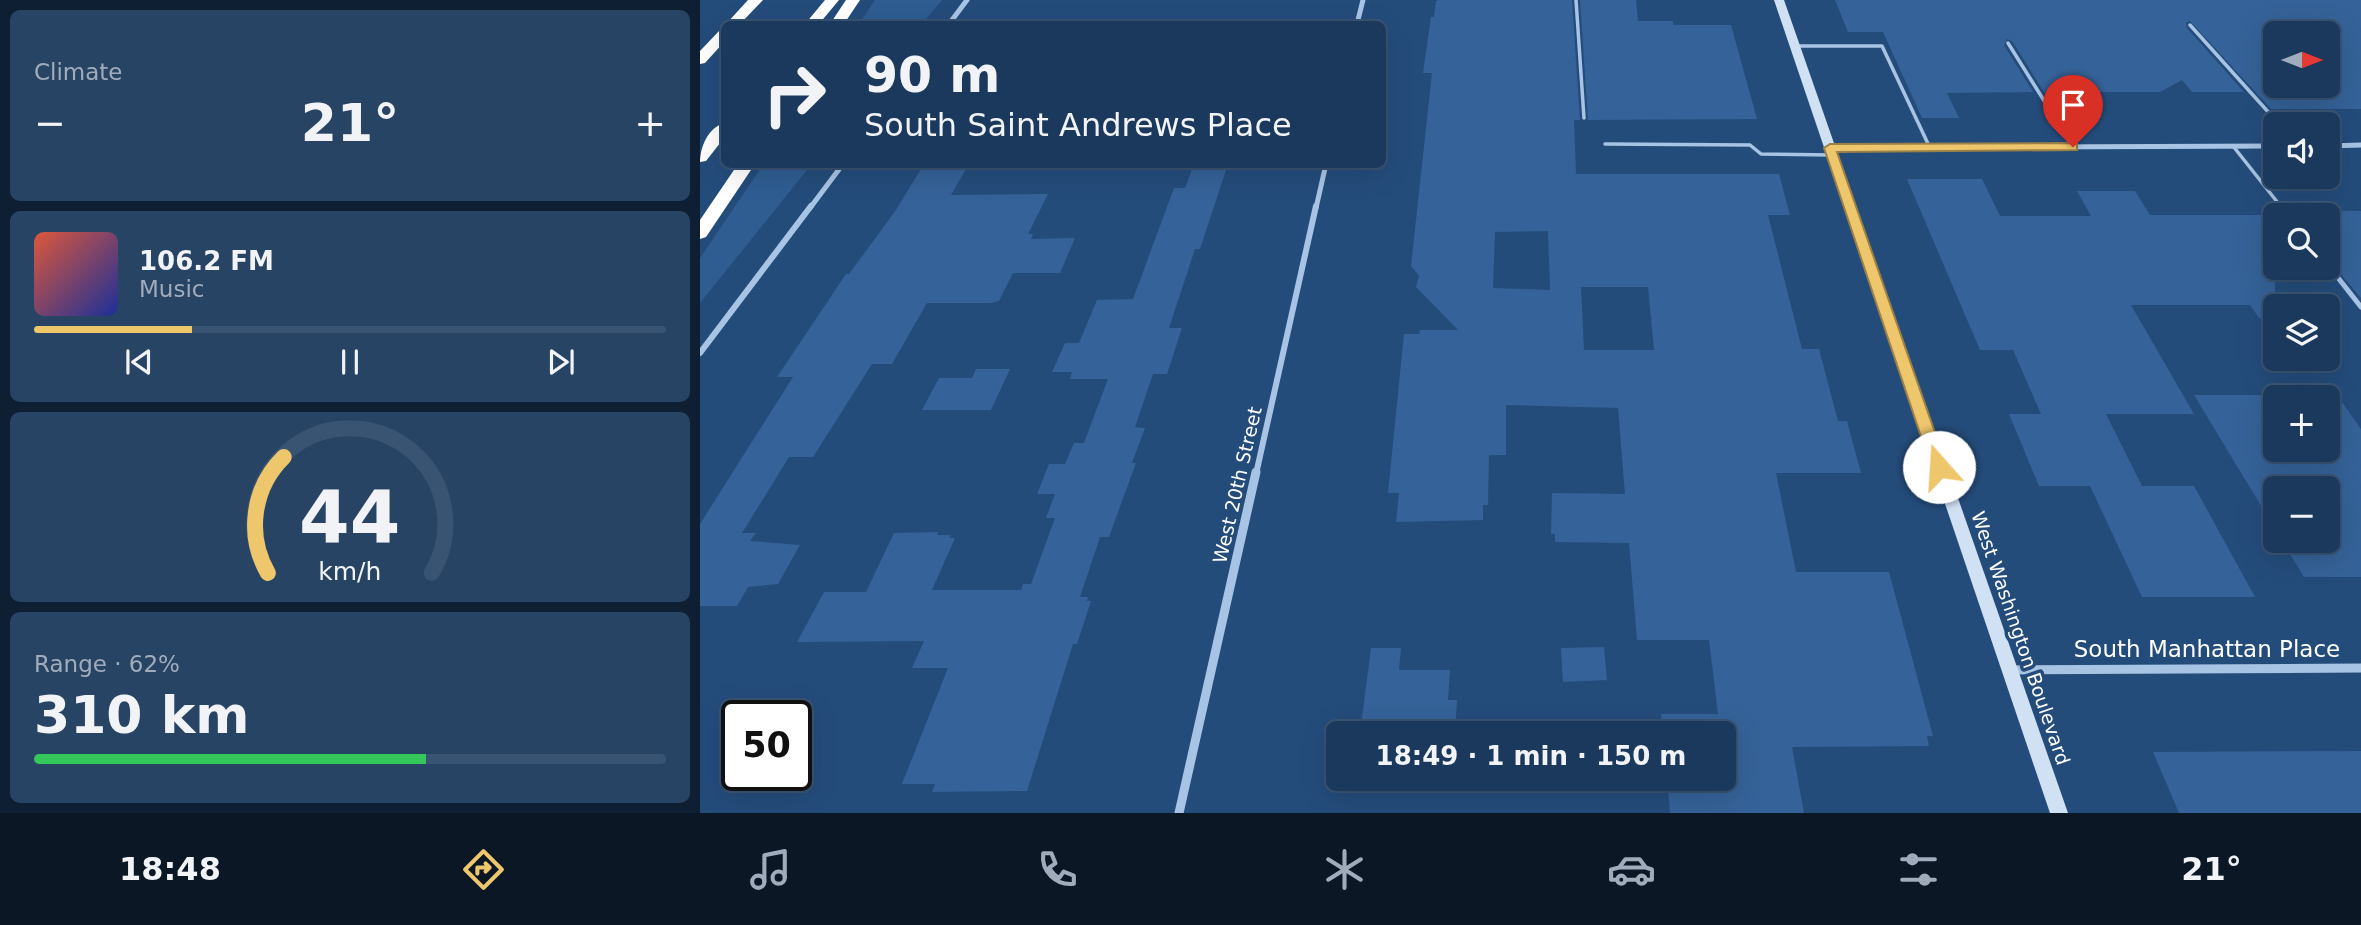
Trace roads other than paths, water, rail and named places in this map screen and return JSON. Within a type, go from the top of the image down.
[{"type":"highway","points":[[736,21],[756,0]]},
{"type":"highway","points":[[814,21],[832,0]]},
{"type":"highway","points":[[839,21],[853,0]]},
{"type":"highway","points":[[700,60],[721,37]]},
{"type":"highway","points":[[700,157],[721,132]]},
{"type":"highway","points":[[700,233],[744,168]]},
{"type":"main road","name":"West Washington Boulevard","points":[[1779,0],[2059,813]]},
{"type":"street","points":[[951,21],[967,0]]},
{"type":"street","points":[[1358,21],[1363,0]]},
{"type":"street","points":[[2340,146],[2361,145]]},
{"type":"street","points":[[1831,152],[1930,148],[2263,146]]},
{"type":"street","points":[[700,353],[840,168]]},
{"type":"street","name":"West 20th Street","points":[[1179,813],[1325,168]]},
{"type":"street","name":"South Manhattan Place","points":[[2010,670],[2361,668]]},
{"type":"lane","points":[[1576,0],[1584,118]]},
{"type":"lane","points":[[2190,25],[2268,112]]},
{"type":"lane","points":[[2008,43],[2073,147]]},
{"type":"lane","points":[[1795,46],[1882,46],[1930,148]]},
{"type":"lane","points":[[1605,144],[1750,145],[1761,154],[1831,152]]},
{"type":"lane","points":[[2233,146],[2278,203]]},
{"type":"lane","points":[[2340,280],[2361,307]]}]
